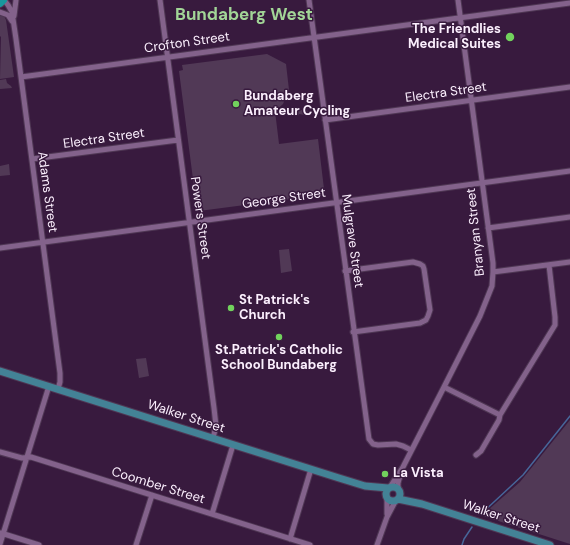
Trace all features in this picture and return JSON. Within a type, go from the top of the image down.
[{"type":"highway","points":[[0,3],[4,0]]},
{"type":"main road","name":"Walker Street","points":[[0,371],[311,470],[365,486],[389,488]]},
{"type":"main road","name":"Walker Street","points":[[365,486],[387,498]]},
{"type":"main road","points":[[394,486],[399,490],[400,495],[397,500],[392,501],[387,498],[386,492],[389,488],[394,486]]},
{"type":"main road","name":"Walker Street","points":[[399,490],[403,494],[422,504]]},
{"type":"main road","name":"Walker Street","points":[[397,500],[422,504],[550,545]]},
{"type":"street","name":"Adams Street","points":[[4,0],[12,12],[14,23],[60,373],[58,389]]},
{"type":"street","points":[[14,23],[16,0]]},
{"type":"street","name":"Powers Street","points":[[160,0],[214,408],[216,426],[213,438]]},
{"type":"street","name":"Mulgrave Street","points":[[309,0],[368,439],[373,444],[396,444],[411,450]]},
{"type":"street","name":"Branyan Street","points":[[399,490],[398,483],[403,467],[485,306],[492,286],[493,272],[488,228],[458,0]]},
{"type":"street","name":"Crofton Street","points":[[21,77],[570,3]]},
{"type":"street","points":[[0,12],[8,15],[14,23]]},
{"type":"street","name":"Electra Street","points":[[325,120],[570,87]]},
{"type":"street","name":"Electra Street","points":[[32,159],[178,140]]},
{"type":"street","name":"George Street","points":[[0,248],[570,171]]},
{"type":"street","points":[[488,228],[570,216]]},
{"type":"street","points":[[345,271],[413,262],[420,264],[423,266],[424,270],[430,312],[424,321],[420,323],[353,332]]},
{"type":"street","points":[[493,272],[570,262]]},
{"type":"street","points":[[476,455],[481,451],[499,420],[500,415],[555,325],[548,265]]},
{"type":"street","points":[[0,544],[2,533],[49,386]]},
{"type":"street","points":[[444,387],[500,415]]},
{"type":"street","points":[[212,514],[233,445]]},
{"type":"street","name":"Coomber Street","points":[[0,452],[22,458],[31,457],[212,514],[291,541],[310,545]]},
{"type":"street","name":"Branyan Street","points":[[389,488],[403,467]]},
{"type":"street","points":[[291,541],[311,470]]},
{"type":"street","points":[[136,545],[152,496]]},
{"type":"street","points":[[387,498],[387,517]]},
{"type":"street","points":[[377,545],[387,517],[397,500]]},
{"type":"street","points":[[2,533],[39,545]]},
{"type":"shaded area","points":[[0,14],[4,16],[6,20],[14,77],[0,79],[1,37]]},
{"type":"shaded area","points":[[267,54],[286,64],[289,90],[283,104],[275,111],[279,144],[318,139],[324,189],[321,195],[199,211],[197,210],[179,71],[183,70],[182,65]]},
{"type":"shaded area","points":[[6,79],[7,83],[12,88],[0,89],[0,80]]},
{"type":"shaded area","points":[[307,110],[308,113],[305,115],[299,114],[298,116],[295,116],[295,111]]},
{"type":"shaded area","points":[[9,164],[10,175],[0,176],[0,166]]},
{"type":"shaded area","points":[[289,249],[292,271],[281,273],[279,250]]},
{"type":"shaded area","points":[[146,358],[149,376],[139,378],[136,359]]},
{"type":"shaded area","points":[[570,420],[570,544],[483,516],[520,482]]},
{"type":"waterway","points":[[481,514],[523,475],[570,416]]},
{"type":"waterway","points":[[462,545],[472,527]]},
{"type":"place","name":"The Friendlies Medical Suites","points":[[510,37]]},
{"type":"place","name":"Bundaberg Amateur Cycling","points":[[236,104]]},
{"type":"place","name":"St Patrick's Church","points":[[231,308]]},
{"type":"place","name":"St.Patrick's Catholic School Bundaberg","points":[[279,337]]},
{"type":"place","name":"La Vista","points":[[385,474]]},
{"type":"district","name":"Bundaberg West","points":[[244,16]]}]
